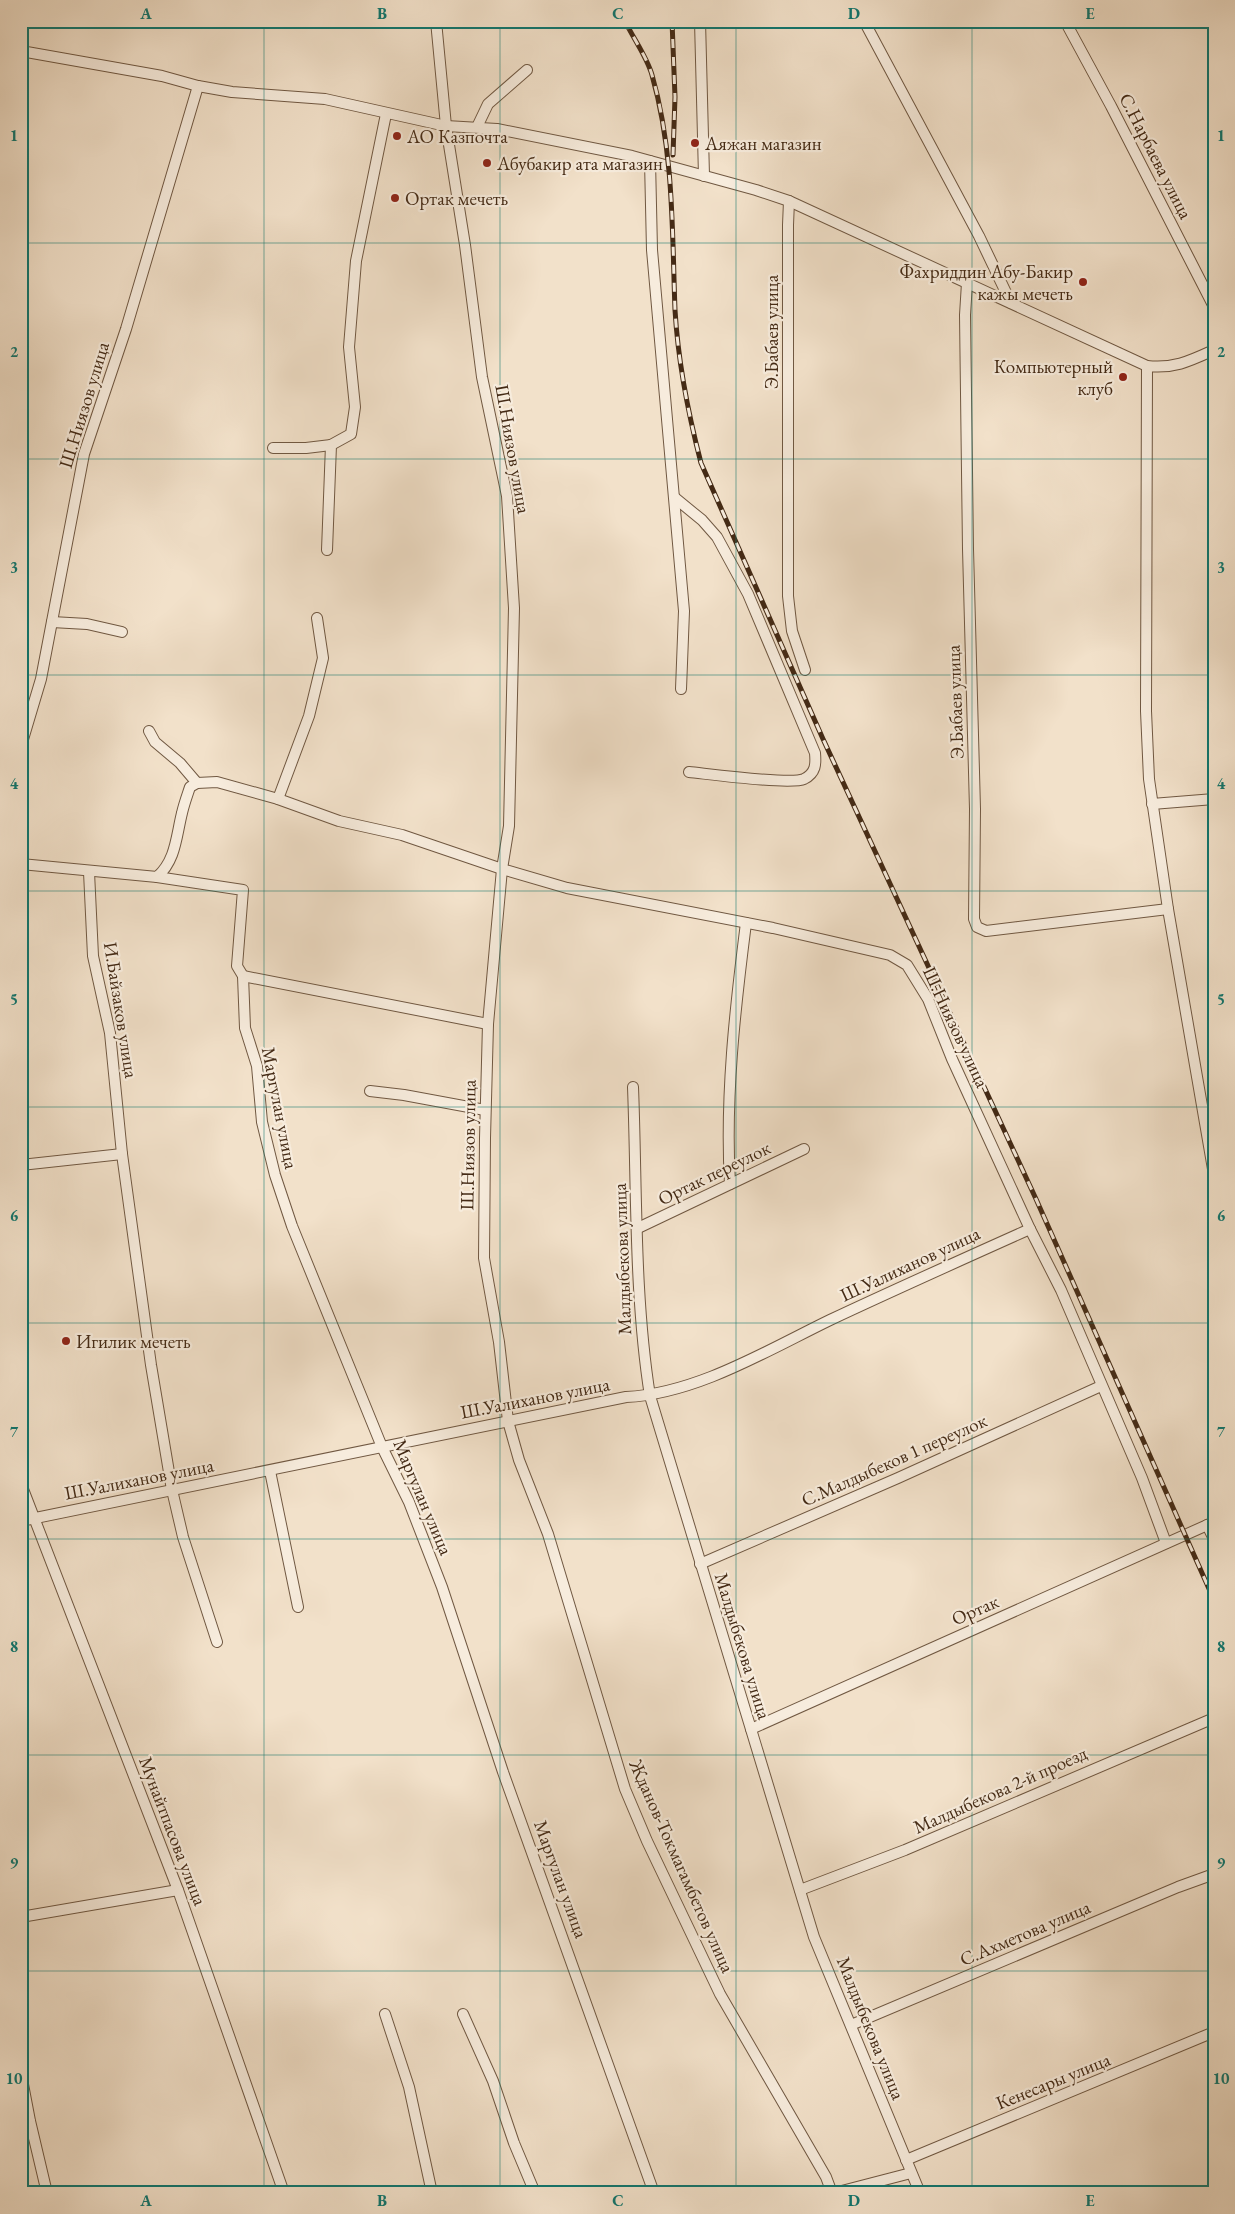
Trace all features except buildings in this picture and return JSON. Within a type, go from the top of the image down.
[{"type":"street","name":"Ш.Ниязов улица","points":[[436,21],[446,126],[465,245],[482,377],[506,496],[514,608],[509,826],[502,869],[488,1024],[485,1110],[484,1258],[498,1342],[508,1421]]},
{"type":"street","points":[[700,21],[704,176]]},
{"type":"street","points":[[864,21],[975,228],[1011,303]]},
{"type":"street","name":"С.Нарбаева улица","points":[[1065,21],[1116,115],[1214,308]]},
{"type":"street","points":[[21,51],[162,76],[198,86],[232,92],[325,98],[386,114],[446,126],[497,128],[650,161],[790,201],[1147,366],[1164,368],[1180,365],[1214,350]]},
{"type":"street","points":[[477,128],[488,104],[527,70]]},
{"type":"street","name":"Ш.Ниязов улица","points":[[21,746],[41,679],[84,454],[126,328],[198,86]]},
{"type":"street","points":[[273,448],[306,448],[331,445],[351,434],[355,407],[349,347],[356,261],[386,114]]},
{"type":"street","points":[[650,161],[652,250],[660,356],[675,498],[684,611],[681,689]]},
{"type":"street","name":"Э.Бабаев улица","points":[[790,201],[788,225],[788,596],[792,631],[805,670]]},
{"type":"street","name":"Э.Бабаев улица","points":[[967,283],[965,315],[968,548],[976,809],[974,919],[977,927],[986,931],[1168,909]]},
{"type":"street","points":[[1147,366],[1146,711],[1149,780],[1168,909],[1214,1175]]},
{"type":"street","points":[[328,550],[331,445]]},
{"type":"street","points":[[675,498],[702,520],[717,537],[744,586],[815,753],[816,764],[813,772],[803,780],[780,781],[689,772]]},
{"type":"street","points":[[278,799],[310,716],[323,658],[317,618]]},
{"type":"street","points":[[52,622],[87,624],[122,632]]},
{"type":"street","points":[[21,864],[156,877],[166,869],[174,852],[182,811],[190,787],[197,784],[180,763],[155,742],[149,731]]},
{"type":"street","name":"Ш.Ниязов улица","points":[[197,784],[217,782],[278,799],[339,821],[402,835],[502,869],[567,888],[746,923],[890,955],[907,965],[928,999],[952,1059],[1060,1290],[1142,1478],[1166,1543]]},
{"type":"street","points":[[1152,804],[1214,799]]},
{"type":"street","name":"И.Байзаков улица","points":[[89,872],[93,956],[110,1033],[122,1154],[151,1365],[172,1490],[183,1537],[217,1642]]},
{"type":"street","name":"Маргулан улица","points":[[156,877],[243,890],[237,966],[243,976],[245,1028],[256,1066],[262,1122],[275,1175],[292,1226],[382,1447],[409,1502],[442,1587],[504,1772],[654,2193]]},
{"type":"street","points":[[730,1184],[729,1093],[734,1027],[746,923]]},
{"type":"street","points":[[243,976],[488,1024]]},
{"type":"street","name":"Малдыбекова улица","points":[[633,1087],[642,1334],[650,1396],[814,1937],[920,2193]]},
{"type":"street","points":[[370,1091],[485,1110]]},
{"type":"street","name":"Ортак переулок","points":[[638,1228],[804,1149]]},
{"type":"street","points":[[21,1165],[122,1154]]},
{"type":"street","name":"Ш.Уалиханов улица","points":[[21,1521],[626,1397],[650,1396],[670,1391],[728,1369],[1030,1229]]},
{"type":"street","name":"С.Малдыбеков 1 переулок","points":[[700,1564],[898,1478],[1101,1386]]},
{"type":"street","name":"Жданов-Токмагамбетов улица","points":[[508,1421],[520,1460],[548,1534],[625,1790],[647,1841],[720,1994],[826,2177],[833,2193]]},
{"type":"street","points":[[270,1471],[298,1607]]},
{"type":"street","name":"Мунайтпасова улица","points":[[21,1484],[178,1890],[284,2193]]},
{"type":"street","points":[[1210,1524],[1214,1539]]},
{"type":"street","name":"Ортак","points":[[750,1729],[1210,1524]]},
{"type":"street","name":"Малдыбекова 2-й проезд","points":[[800,1890],[905,1850],[1214,1718]]},
{"type":"street","name":"С.Ахметова улица","points":[[851,2026],[1178,1887],[1214,1874]]},
{"type":"street","points":[[21,1917],[178,1890]]},
{"type":"street","points":[[385,2014],[409,2087],[432,2193]]},
{"type":"street","points":[[463,2014],[493,2081],[514,2143],[534,2193]]},
{"type":"street","name":"Кенесары улица","points":[[906,2160],[1214,2032]]},
{"type":"street","points":[[21,2074],[47,2193]]},
{"type":"street","points":[[833,2193],[911,2173]]},
{"type":"railway","points":[[625,21],[650,68],[664,133],[671,192],[675,310],[681,368],[701,463],[823,739],[1036,1199],[1214,1600]]},
{"type":"railway","points":[[672,21],[675,97],[673,155]]},
{"type":"place","name":"АО Казпочта","points":[[397,136]]},
{"type":"place","name":"Аяжан магазин","points":[[695,143]]},
{"type":"place","name":"Абубакир ата магазин","points":[[487,163]]},
{"type":"place","name":"Ортак мечеть","points":[[395,198]]},
{"type":"place","name":"Фахриддин Абу-Бакир кажы мечеть","points":[[1083,282]]},
{"type":"place","name":"Компьютерный клуб","points":[[1123,377]]},
{"type":"place","name":"Игилик мечеть","points":[[66,1341]]}]
